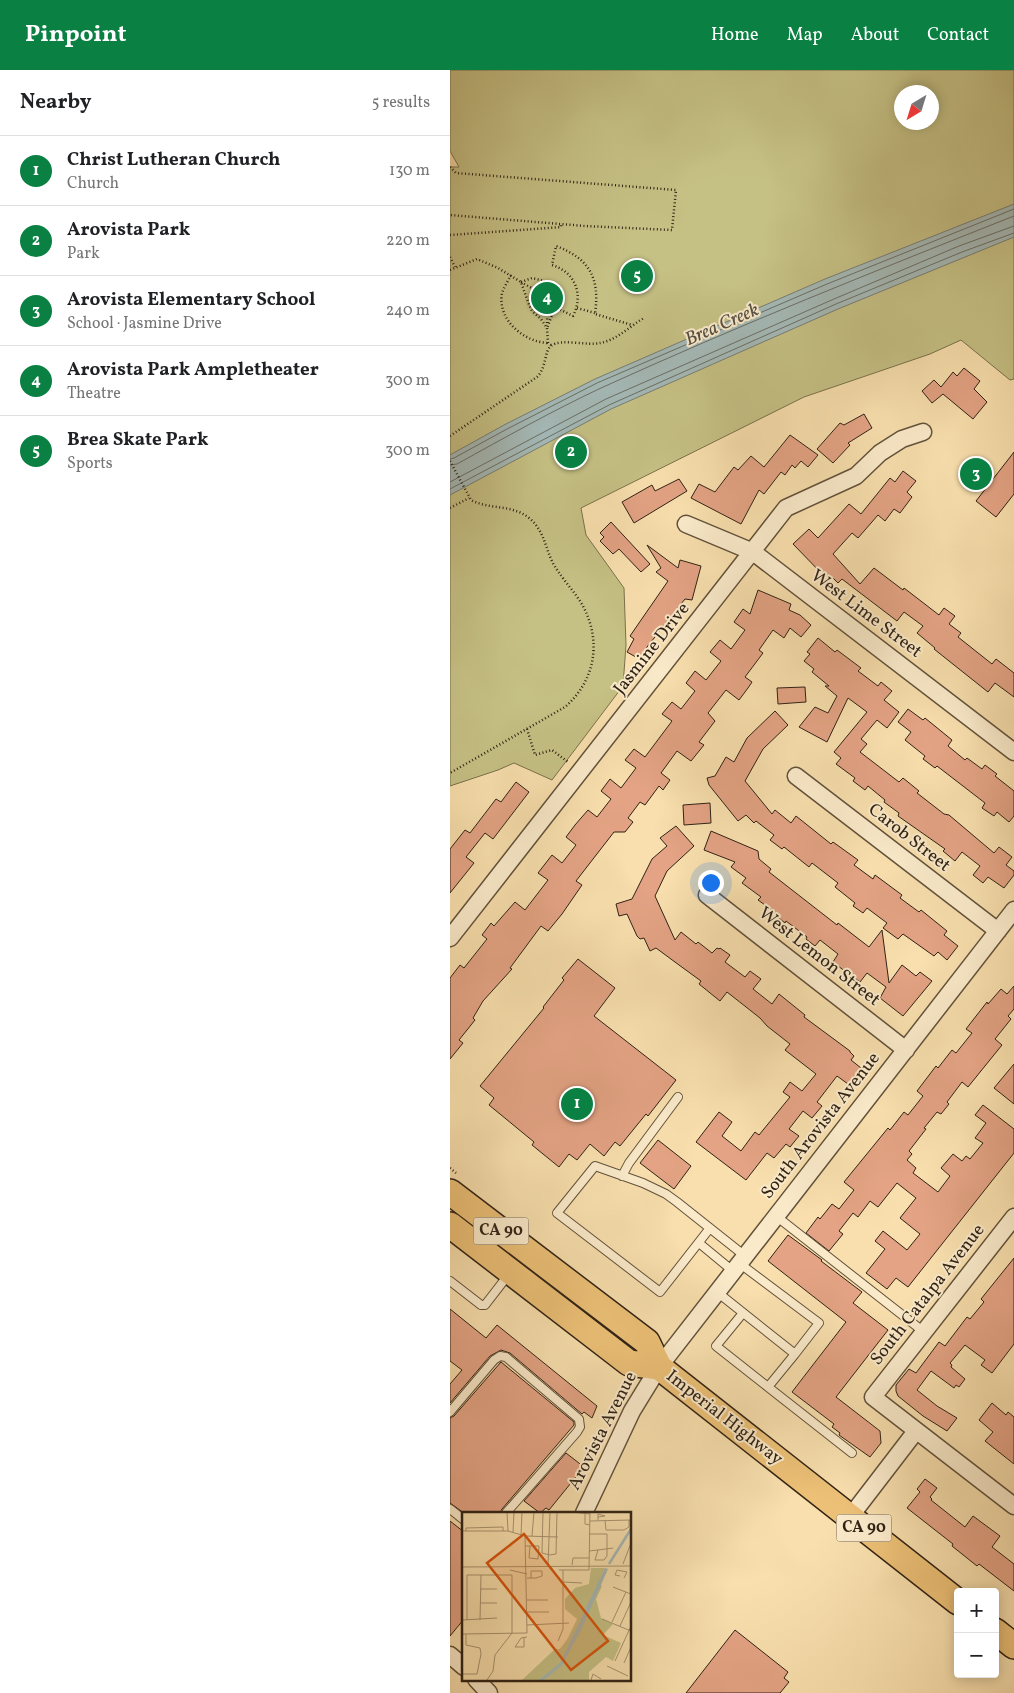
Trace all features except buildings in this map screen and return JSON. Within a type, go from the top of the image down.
[{"type":"main road","name":"CA 90","points":[[454,1211],[511,1272],[630,1363],[659,1367]]},
{"type":"main road","name":"Imperial Highway","points":[[454,1211],[647,1342],[659,1367],[954,1599]]},
{"type":"main road","points":[[998,1633],[1014,1646]]},
{"type":"street","name":"Jasmine Drive","points":[[450,938],[786,508],[856,476],[880,453],[902,438],[923,432]]},
{"type":"street","name":"West Lime Street","points":[[686,524],[753,552],[1014,752]]},
{"type":"street","name":"Carob Street","points":[[796,776],[998,931]]},
{"type":"street","name":"West Lemon Street","points":[[708,895],[906,1050]]},
{"type":"street","name":"South Arovista Avenue","points":[[659,1367],[1014,910]]},
{"type":"street","name":"South Catalpa Avenue","points":[[916,1431],[873,1398],[1014,1217]]},
{"type":"street","name":"Arovista Avenue","points":[[584,1512],[632,1411],[659,1367]]},
{"type":"street","points":[[850,1517],[916,1431],[1014,1506]]},
{"type":"street","points":[[477,1680],[489,1693]]},
{"type":"lane","points":[[622,1176],[629,1163],[678,1097]]},
{"type":"lane","points":[[710,1228],[660,1292],[557,1214],[595,1166],[666,1194],[710,1228],[739,1263]]},
{"type":"lane","points":[[776,1216],[924,1332]]},
{"type":"lane","points":[[699,1243],[739,1263],[819,1323],[768,1387]]},
{"type":"lane","points":[[450,1281],[481,1306],[485,1305],[511,1272]]},
{"type":"lane","points":[[717,1292],[794,1354]]},
{"type":"lane","points":[[743,1313],[716,1346],[852,1453]]},
{"type":"lane","points":[[450,1412],[494,1360],[500,1356],[506,1357],[579,1419],[580,1427],[577,1432],[507,1512]]},
{"type":"lane","points":[[450,1509],[462,1518]]},
{"type":"path","points":[[450,167],[456,173],[676,190],[672,230],[450,215]]},
{"type":"path","points":[[450,235],[561,227],[561,224]]},
{"type":"path","points":[[557,308],[573,316],[577,308],[576,285],[570,274],[552,265],[556,246],[570,251],[581,260],[595,280],[597,300],[595,314]]},
{"type":"path","points":[[450,257],[455,267]]},
{"type":"path","points":[[450,270],[477,259],[498,268],[535,290]]},
{"type":"path","points":[[511,276],[502,293],[504,313],[518,332],[537,342],[551,345]]},
{"type":"path","points":[[522,282],[532,278],[548,282],[554,285],[561,296],[547,328]]},
{"type":"path","points":[[522,282],[532,311],[547,328]]},
{"type":"path","points":[[577,308],[632,325]]},
{"type":"path","points":[[548,310],[548,343]]},
{"type":"path","points":[[450,436],[537,377],[545,365],[548,348],[551,345],[558,343],[589,344],[608,341],[644,318]]},
{"type":"path","points":[[450,461],[469,498],[480,504],[514,510],[535,524],[543,535],[554,565],[583,606],[591,625],[594,656],[592,666],[583,686],[573,700],[565,707],[450,773]]},
{"type":"path","points":[[450,508],[469,498]]},
{"type":"path","points":[[527,729],[535,755],[552,750],[581,772]]},
{"type":"shaded area","points":[[450,70],[1014,70],[1014,379],[1010,380],[961,340],[930,354],[804,397],[581,508],[586,535],[624,588],[626,645],[623,686],[552,780],[514,763],[450,786],[450,167],[459,167],[450,151]]},
{"type":"water","name":"Brea Creek","points":[[1014,204],[1014,237],[838,309],[611,409],[450,495],[450,455],[504,425],[595,379],[825,279]]},
{"type":"place","name":"Brea Skate Park","points":[[637,276]]},
{"type":"place","name":"Arovista Park Ampletheater","points":[[547,298]]},
{"type":"place","name":"Arovista Park","points":[[571,452]]},
{"type":"place","name":"Arovista Elementary School","points":[[976,474]]},
{"type":"place","name":"Christ Lutheran Church","points":[[577,1104]]}]
